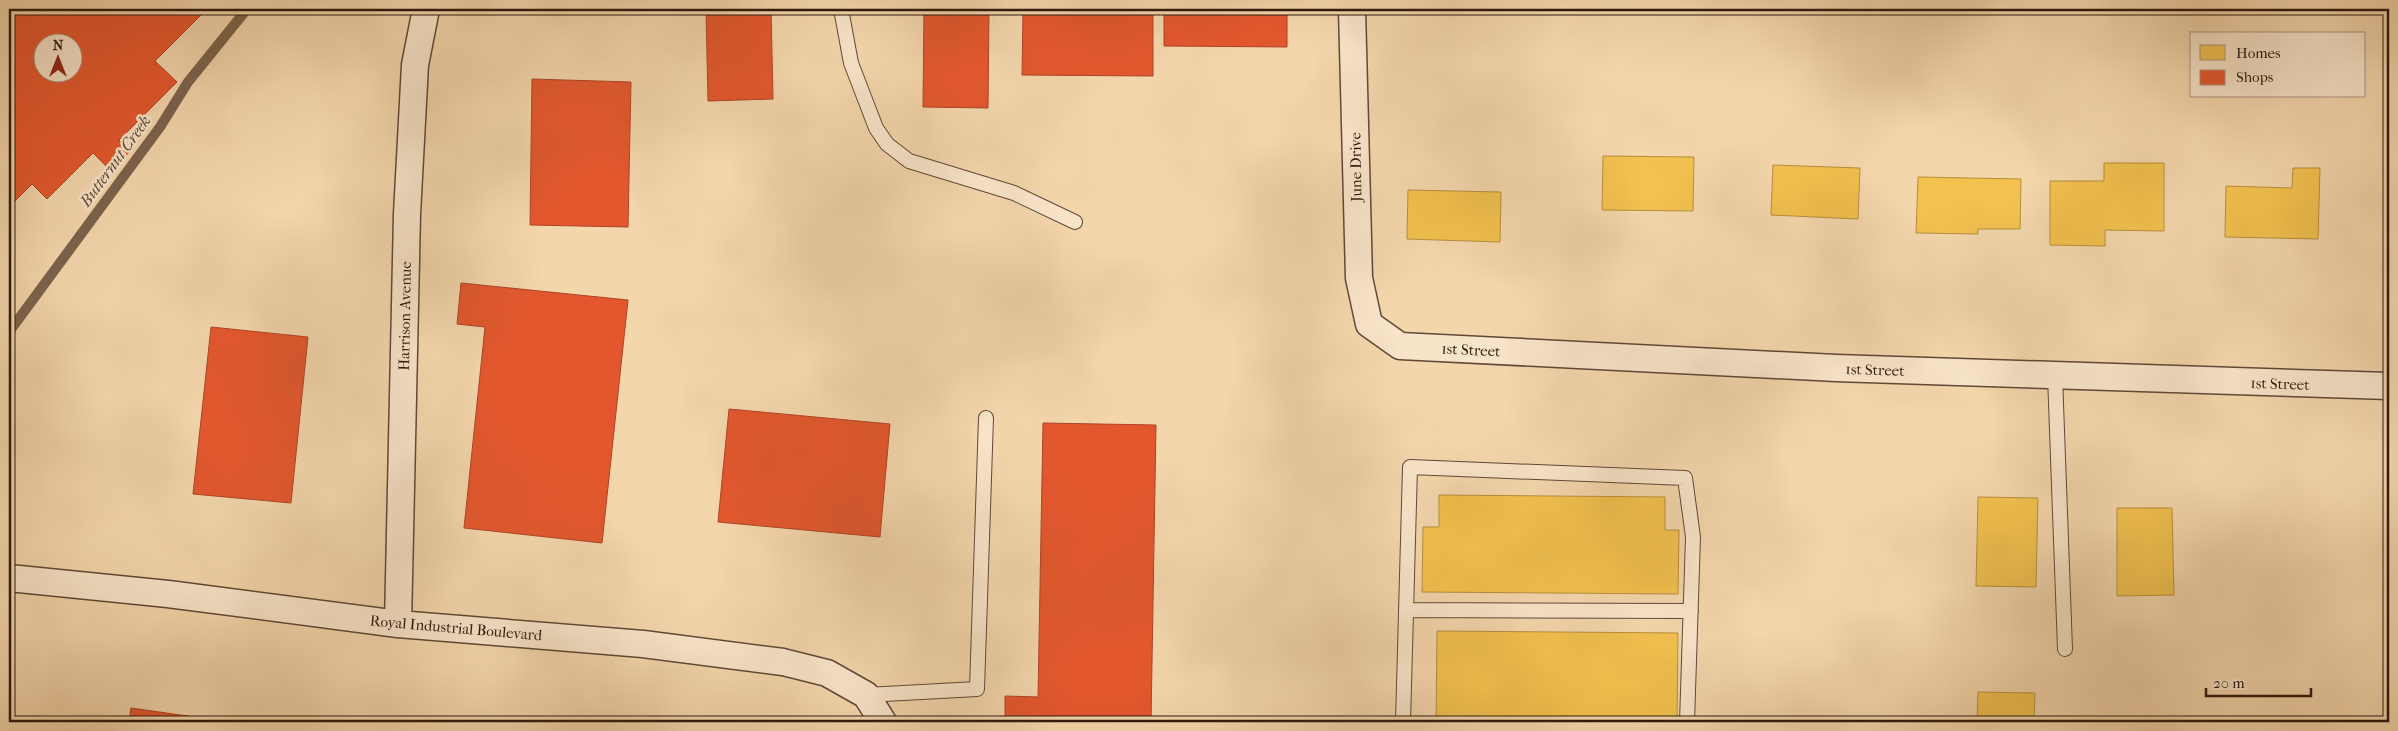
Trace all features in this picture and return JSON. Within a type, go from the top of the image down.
[{"type":"street","name":"Harrison Avenue","points":[[398,624],[407,214],[416,65],[426,9]]},
{"type":"street","name":"June Drive","points":[[1352,9],[1360,278],[1369,324]]},
{"type":"street","name":"1st Street","points":[[1369,324],[1400,346],[1836,368],[2389,386]]},
{"type":"street","name":"Royal Industrial Boulevard","points":[[9,578],[168,594],[398,624],[643,644],[783,662],[827,673],[866,695],[883,722]]},
{"type":"lane","points":[[841,9],[851,63],[876,128],[888,144],[909,161],[1014,193],[1075,222]]},
{"type":"lane","points":[[2055,376],[2064,650]]},
{"type":"lane","points":[[866,695],[977,689],[986,418]]},
{"type":"lane","points":[[1403,722],[1410,467],[1685,478],[1693,537],[1687,722]]},
{"type":"lane","points":[[1406,610],[1691,611]]},
{"type":"building: Homes","points":[[1603,156],[1694,157],[1693,211],[1602,210]]},
{"type":"building: Homes","points":[[2104,163],[2164,163],[2164,231],[2105,230],[2105,246],[2050,245],[2050,181],[2104,181]]},
{"type":"building: Homes","points":[[1773,165],[1860,168],[1858,219],[1771,215]]},
{"type":"building: Homes","points":[[2293,168],[2320,168],[2318,239],[2225,237],[2226,186],[2292,188]]},
{"type":"building: Homes","points":[[1918,177],[2021,179],[2020,229],[1978,229],[1978,234],[1916,233]]},
{"type":"building: Homes","points":[[1408,190],[1501,192],[1500,242],[1407,239]]},
{"type":"building: Homes","points":[[1439,495],[1665,497],[1665,530],[1679,530],[1678,594],[1422,592],[1423,527],[1439,527]]},
{"type":"building: Homes","points":[[1978,497],[2038,498],[2036,587],[1976,586]]},
{"type":"building: Homes","points":[[2117,508],[2172,508],[2174,595],[2117,596]]},
{"type":"building: Homes","points":[[1437,631],[1678,633],[1677,722],[1436,722]]},
{"type":"building: Homes","points":[[1978,692],[2035,693],[2034,722],[1977,722]]},
{"type":"building: Shops","points":[[21,9],[207,9],[155,61],[177,82],[119,140],[130,151],[111,171],[93,153],[47,199],[32,184],[9,207],[9,21]]},
{"type":"building: Shops","points":[[706,9],[771,9],[773,99],[708,101]]},
{"type":"building: Shops","points":[[924,9],[989,9],[988,108],[923,107]]},
{"type":"building: Shops","points":[[1023,9],[1153,9],[1153,76],[1022,75]]},
{"type":"building: Shops","points":[[1164,9],[1287,9],[1287,47],[1164,46]]},
{"type":"building: Shops","points":[[532,79],[631,82],[628,227],[530,225]]},
{"type":"building: Shops","points":[[461,283],[628,300],[602,543],[464,528],[485,327],[457,324]]},
{"type":"building: Shops","points":[[211,327],[308,337],[291,503],[193,494]]},
{"type":"building: Shops","points":[[729,409],[890,424],[880,537],[718,522]]},
{"type":"building: Shops","points":[[1043,423],[1156,425],[1151,722],[1005,722],[1005,696],[1038,697]]},
{"type":"building: Shops","points":[[131,708],[230,722],[129,722]]},
{"type":"waterway","name":"Butternut Creek","points":[[9,332],[160,127],[188,82],[247,9]]}]
